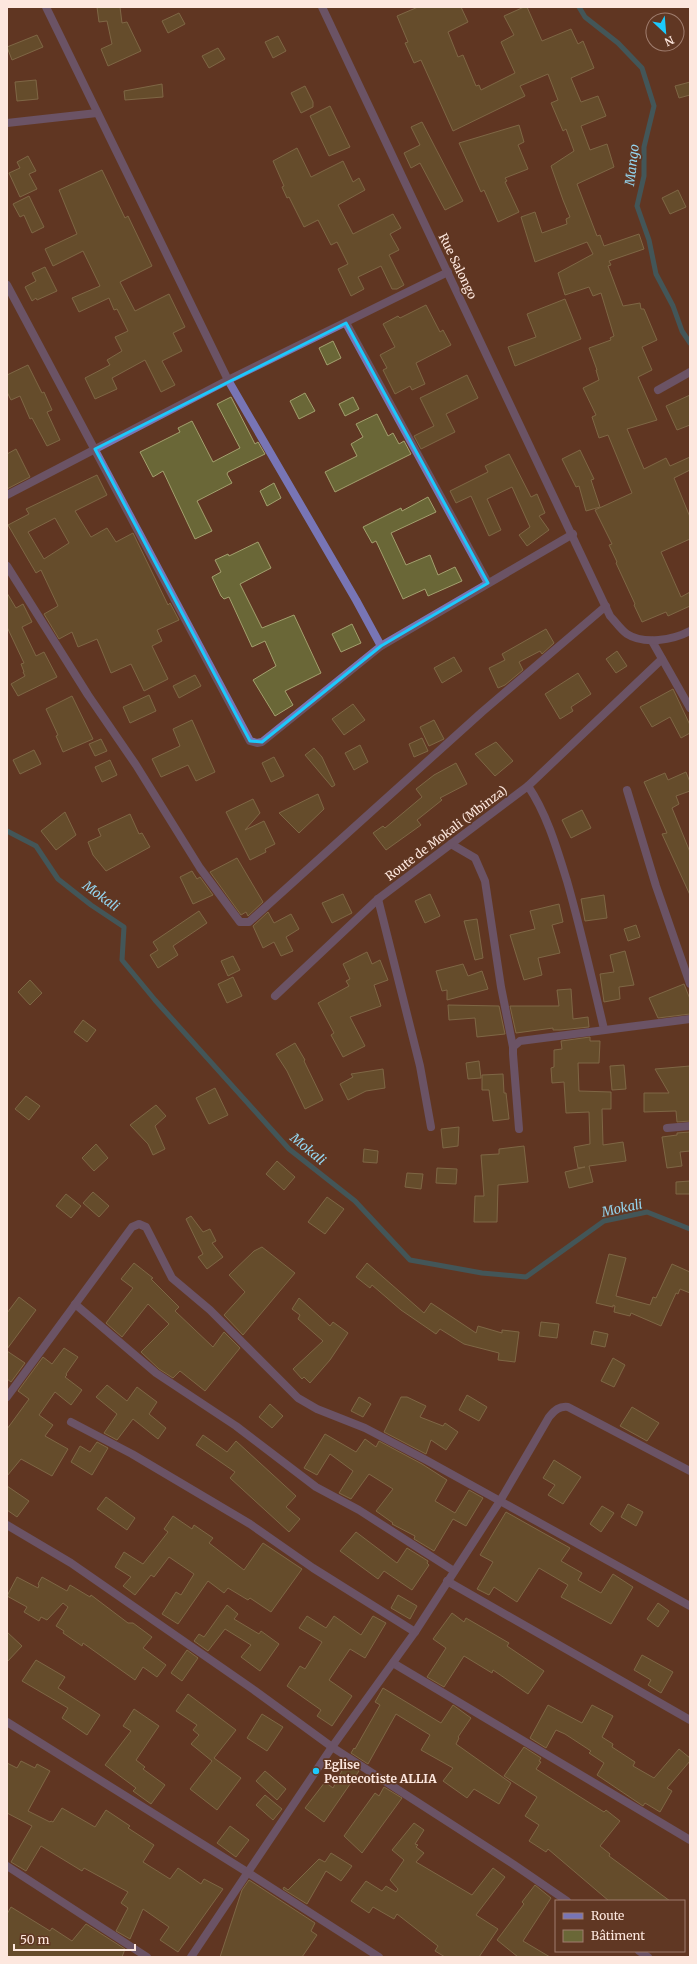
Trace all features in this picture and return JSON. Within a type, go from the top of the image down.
[{"type":"street","points":[[46,7],[228,380],[356,600],[381,646]]},
{"type":"street","name":"Rue Salongo","points":[[322,7],[573,534]]},
{"type":"street","points":[[7,123],[97,113]]},
{"type":"street","points":[[7,495],[228,380],[346,324],[448,272]]},
{"type":"street","points":[[7,285],[250,741],[257,743],[262,742],[381,646],[573,534],[610,616],[627,634],[652,641],[680,636],[690,632]]},
{"type":"street","points":[[346,324],[488,583]]},
{"type":"street","points":[[658,390],[690,372]]},
{"type":"street","points":[[7,566],[88,695],[136,765],[200,868],[240,922],[249,922],[482,712],[606,606]]},
{"type":"street","points":[[652,641],[690,708]]},
{"type":"street","name":"Route de Mokali (Mbinza)","points":[[275,996],[378,899],[528,786],[662,659]]},
{"type":"street","points":[[528,786],[535,796],[557,849],[574,908],[604,1029]]},
{"type":"street","points":[[627,790],[656,886],[690,984]]},
{"type":"street","points":[[451,844],[475,858],[484,881],[501,987],[513,1047],[519,1130]]},
{"type":"street","points":[[378,899],[420,1066],[431,1127]]},
{"type":"street","points":[[513,1047],[520,1041],[690,1019]]},
{"type":"street","points":[[667,1128],[690,1126]]},
{"type":"street","points":[[7,1397],[10,1385],[75,1304],[132,1227],[139,1224],[146,1227],[172,1278],[210,1310],[298,1398],[317,1409],[365,1428],[690,1606]]},
{"type":"street","points":[[75,1304],[156,1373],[236,1426],[316,1487],[359,1510],[454,1571]]},
{"type":"street","points":[[191,1957],[332,1747],[415,1632],[500,1501],[548,1416],[556,1409],[563,1406],[568,1406],[690,1471]]},
{"type":"street","points":[[71,1422],[132,1454],[250,1524],[313,1568],[415,1632]]},
{"type":"street","points":[[7,1525],[77,1568],[254,1690],[332,1747],[514,1864],[566,1900]]},
{"type":"street","points":[[447,1581],[690,1720]]},
{"type":"street","points":[[393,1663],[690,1840]]},
{"type":"street","points":[[7,1722],[247,1872],[379,1957]]},
{"type":"street","points":[[7,1866],[147,1957]]},
{"type":"highlighted area","points":[[346,323],[488,583],[381,646],[262,742],[250,741],[95,449]]},
{"type":"building","points":[[97,7],[120,7],[122,23],[127,22],[141,51],[108,66],[101,49],[112,44],[107,21],[99,22]]},
{"type":"building","points":[[418,7],[461,7],[468,22],[448,32],[458,57],[463,55],[476,86],[479,85],[481,90],[515,73],[501,42],[514,35],[504,16],[527,7],[542,41],[571,29],[578,44],[583,41],[594,68],[571,78],[581,102],[598,96],[606,116],[581,126],[590,150],[607,144],[614,167],[577,184],[597,236],[600,235],[604,246],[639,234],[644,249],[609,261],[611,265],[608,266],[623,306],[640,303],[641,309],[644,309],[657,340],[642,347],[652,370],[638,377],[657,420],[627,429],[644,469],[666,458],[670,466],[690,457],[690,470],[674,478],[690,517],[690,539],[661,552],[681,597],[690,592],[690,606],[668,616],[666,612],[642,622],[609,545],[612,544],[595,510],[632,493],[608,435],[599,438],[592,417],[596,415],[583,388],[599,380],[589,348],[611,340],[610,338],[614,336],[601,293],[593,296],[589,287],[565,295],[558,273],[593,254],[587,242],[535,262],[521,217],[535,212],[542,233],[567,224],[566,219],[570,217],[551,166],[574,151],[566,129],[563,131],[551,103],[558,100],[548,74],[520,86],[525,96],[453,131],[421,60],[414,63],[405,43],[408,42],[397,16]]},
{"type":"building","points":[[179,13],[185,24],[168,33],[162,21]]},
{"type":"building","points":[[37,35],[43,47],[12,60],[7,47]]},
{"type":"building","points":[[278,36],[286,51],[273,58],[265,42]]},
{"type":"building","points":[[218,48],[225,59],[209,68],[202,56]]},
{"type":"building","points":[[36,80],[38,99],[17,101],[15,82]]},
{"type":"building","points":[[690,82],[690,95],[679,98],[675,86]]},
{"type":"building","points":[[162,84],[163,97],[125,100],[124,91]]},
{"type":"building","points":[[305,86],[313,102],[313,107],[301,113],[291,93]]},
{"type":"building","points":[[330,106],[350,147],[329,156],[310,116]]},
{"type":"building","points":[[422,122],[463,201],[445,210],[420,163],[411,168],[404,153],[420,145],[411,127]]},
{"type":"building","points":[[519,125],[524,142],[518,145],[528,169],[505,178],[507,181],[505,182],[519,212],[498,222],[484,190],[481,192],[459,143]]},
{"type":"building","points":[[297,148],[311,177],[343,161],[353,182],[359,178],[365,190],[338,205],[353,234],[393,214],[401,228],[390,234],[399,250],[389,255],[404,285],[397,289],[392,289],[381,266],[358,277],[364,289],[351,296],[338,269],[348,264],[337,242],[331,245],[318,220],[304,227],[289,197],[287,198],[282,187],[284,186],[273,161]]},
{"type":"building","points":[[28,156],[36,171],[29,174],[37,189],[20,197],[9,173],[20,168],[17,162]]},
{"type":"building","points":[[102,170],[125,218],[128,216],[152,266],[120,282],[135,311],[169,294],[185,327],[173,333],[182,351],[162,361],[175,385],[161,392],[145,360],[112,378],[117,389],[95,399],[85,378],[110,365],[107,360],[122,351],[115,337],[128,331],[117,309],[114,310],[109,298],[79,312],[72,298],[100,286],[83,251],[53,266],[45,249],[77,234],[59,190]]},
{"type":"building","points":[[678,190],[686,207],[670,214],[662,198]]},
{"type":"building","points":[[29,196],[44,227],[32,233],[24,215],[20,217],[13,204]]},
{"type":"building","points":[[45,267],[57,291],[37,300],[36,298],[32,301],[25,287],[36,281],[32,273]]},
{"type":"building","points":[[565,299],[581,339],[515,366],[508,347],[536,337],[527,314]]},
{"type":"building","points":[[426,305],[440,332],[443,330],[451,345],[416,363],[425,384],[412,390],[410,386],[395,394],[383,370],[387,368],[380,355],[395,347],[383,324],[398,316],[400,318]]},
{"type":"building","points":[[333,341],[341,358],[327,365],[319,348]]},
{"type":"building","points":[[28,365],[42,393],[44,392],[52,410],[47,412],[60,440],[47,446],[32,418],[30,419],[20,396],[11,400],[7,392],[7,375]]},
{"type":"building","points":[[467,375],[478,398],[446,414],[455,432],[421,449],[414,436],[434,426],[420,398]]},
{"type":"building","points":[[305,393],[315,411],[299,419],[290,401]]},
{"type":"building","points":[[690,395],[690,425],[677,430],[666,406]]},
{"type":"building","points":[[231,397],[255,444],[258,442],[265,454],[228,472],[227,474],[232,483],[197,501],[212,531],[195,539],[163,471],[153,477],[140,452],[180,432],[178,428],[192,421],[213,462],[240,448],[217,404]]},
{"type":"building","points":[[353,397],[359,409],[345,416],[339,404]]},
{"type":"building","points":[[377,414],[388,436],[393,433],[399,444],[404,441],[411,454],[335,492],[325,472],[357,456],[351,444],[363,437],[356,424]]},
{"type":"building","points":[[16,449],[30,477],[7,489],[7,454]]},
{"type":"building","points":[[580,450],[594,479],[591,480],[600,507],[586,511],[579,486],[576,487],[562,459]]},
{"type":"building","points":[[509,454],[531,497],[537,494],[545,513],[539,516],[549,530],[527,546],[519,535],[530,527],[512,487],[487,499],[501,530],[489,536],[471,496],[456,503],[450,491],[488,472],[485,466]]},
{"type":"building","points":[[97,475],[107,495],[75,511],[91,537],[107,528],[116,542],[133,533],[168,605],[170,603],[179,620],[157,630],[162,641],[152,646],[168,679],[144,691],[131,664],[111,673],[97,639],[78,647],[72,632],[59,639],[44,614],[58,606],[41,570],[36,573],[8,525],[29,514],[26,509]],"holes":[[[55,518],[69,543],[44,559],[28,532]]]},
{"type":"building","points":[[274,483],[281,498],[267,506],[260,491]]},
{"type":"building","points":[[428,497],[436,512],[391,533],[406,565],[430,555],[438,575],[455,567],[462,581],[428,596],[425,589],[403,599],[376,541],[372,543],[363,527],[401,508],[402,511]]},
{"type":"building","points":[[258,542],[271,568],[240,584],[262,628],[294,615],[321,673],[285,691],[293,705],[275,716],[253,680],[276,666],[265,641],[252,647],[229,597],[224,599],[221,596],[212,577],[221,572],[215,560],[228,554],[229,556]]},
{"type":"building","points":[[7,593],[16,608],[23,604],[32,622],[22,627],[36,656],[44,652],[57,677],[18,696],[11,684],[25,676],[21,664],[24,663],[7,627]]},
{"type":"building","points":[[352,624],[361,643],[341,652],[332,634]]},
{"type":"building","points":[[546,629],[554,643],[542,654],[540,651],[519,662],[523,670],[505,685],[498,688],[489,668],[505,660],[502,654]]},
{"type":"building","points":[[617,651],[627,666],[616,673],[606,659]]},
{"type":"building","points":[[454,657],[462,671],[442,683],[434,668]]},
{"type":"building","points":[[578,673],[591,694],[571,707],[573,711],[560,719],[545,694]]},
{"type":"building","points":[[195,675],[201,686],[179,698],[173,686]]},
{"type":"building","points":[[673,689],[690,725],[690,733],[681,738],[670,717],[652,727],[640,707]]},
{"type":"building","points":[[149,695],[156,711],[130,723],[123,707]]},
{"type":"building","points":[[72,696],[93,739],[63,752],[56,736],[58,735],[46,709]]},
{"type":"building","points":[[353,704],[365,720],[344,735],[332,719]]},
{"type":"building","points":[[192,720],[215,772],[196,781],[188,765],[161,777],[152,759],[180,746],[173,729]]},
{"type":"building","points":[[434,720],[444,739],[429,746],[420,727]]},
{"type":"building","points":[[422,738],[428,751],[414,757],[409,744]]},
{"type":"building","points":[[101,739],[107,751],[95,756],[89,744]]},
{"type":"building","points":[[496,742],[513,761],[495,776],[475,754]]},
{"type":"building","points":[[360,745],[368,762],[354,770],[345,753]]},
{"type":"building","points":[[314,748],[322,757],[335,785],[332,787],[305,755]]},
{"type":"building","points":[[34,750],[41,764],[20,774],[13,760]]},
{"type":"building","points":[[274,757],[284,776],[271,782],[262,763]]},
{"type":"building","points":[[110,760],[117,775],[102,782],[95,767]]},
{"type":"building","points":[[456,763],[467,784],[440,798],[442,800],[417,820],[421,825],[386,850],[373,833],[383,826],[385,828],[422,797],[416,789],[434,775]]},
{"type":"building","points":[[686,772],[690,782],[690,791],[676,796],[679,804],[672,808],[690,852],[690,895],[662,834],[667,833],[644,782],[665,773],[668,780]]},
{"type":"building","points":[[318,794],[324,809],[299,833],[279,813]]},
{"type":"building","points":[[253,799],[260,813],[245,830],[264,821],[275,844],[265,849],[266,852],[250,860],[226,812]]},
{"type":"building","points":[[582,810],[591,828],[571,838],[562,820]]},
{"type":"building","points":[[65,812],[76,835],[56,850],[41,831]]},
{"type":"building","points":[[130,814],[139,834],[142,833],[150,847],[106,871],[93,855],[88,842],[101,836],[98,829]]},
{"type":"building","points":[[237,858],[263,902],[248,916],[246,912],[241,915],[210,872]]},
{"type":"building","points":[[192,871],[197,879],[200,877],[213,895],[193,904],[180,877]]},
{"type":"building","points":[[343,894],[352,913],[332,923],[322,903]]},
{"type":"building","points":[[430,894],[440,916],[425,923],[415,901]]},
{"type":"building","points":[[604,895],[607,918],[585,921],[581,899]]},
{"type":"building","points":[[559,904],[563,922],[552,925],[560,953],[538,958],[542,975],[524,980],[510,935],[535,929],[530,911]]},
{"type":"building","points":[[199,911],[207,923],[173,946],[178,955],[158,968],[150,955],[158,950],[153,942]]},
{"type":"building","points":[[268,912],[274,923],[291,914],[299,929],[286,937],[293,951],[281,956],[274,942],[263,948],[253,926]]},
{"type":"building","points":[[477,919],[483,958],[475,960],[464,921]]},
{"type":"building","points":[[636,925],[640,937],[628,941],[624,929]]},
{"type":"building","points":[[625,951],[634,985],[619,987],[620,999],[604,1002],[600,974],[614,972],[610,955]]},
{"type":"building","points":[[367,952],[372,964],[380,960],[388,980],[374,985],[381,1006],[350,1017],[365,1046],[343,1057],[331,1035],[334,1033],[318,1003],[349,986],[346,981],[350,979],[343,964]]},
{"type":"building","points":[[233,956],[240,970],[228,976],[221,961]]},
{"type":"building","points":[[463,964],[468,976],[482,971],[488,989],[447,1000],[447,990],[442,991],[436,971]]},
{"type":"building","points":[[233,977],[242,996],[227,1003],[218,984]]},
{"type":"building","points":[[30,980],[42,993],[30,1005],[18,992]]},
{"type":"building","points":[[684,984],[690,999],[690,1014],[658,1018],[649,998]]},
{"type":"building","points":[[571,989],[573,1019],[588,1017],[589,1027],[560,1030],[553,1030],[553,1028],[516,1033],[510,1006],[559,1006],[557,990]]},
{"type":"building","points":[[448,1005],[499,1006],[505,1034],[477,1037],[475,1018],[449,1020]]},
{"type":"building","points":[[83,1020],[96,1030],[87,1042],[74,1032]]},
{"type":"building","points":[[590,1037],[590,1041],[600,1041],[599,1063],[578,1063],[579,1091],[611,1092],[611,1109],[602,1109],[603,1145],[623,1142],[626,1161],[589,1166],[593,1182],[569,1188],[565,1172],[585,1167],[578,1168],[574,1147],[590,1144],[589,1112],[566,1113],[564,1082],[552,1083],[551,1068],[554,1067],[554,1050],[562,1049],[561,1041]]},
{"type":"building","points":[[295,1043],[305,1060],[304,1061],[323,1100],[305,1109],[287,1071],[276,1054]]},
{"type":"building","points":[[479,1061],[481,1078],[468,1079],[466,1063]]},
{"type":"building","points":[[624,1065],[626,1089],[612,1090],[610,1066]]},
{"type":"building","points":[[690,1066],[690,1121],[677,1122],[676,1111],[644,1112],[644,1093],[669,1093],[655,1069]]},
{"type":"building","points":[[383,1069],[385,1088],[366,1091],[348,1100],[340,1084],[353,1077],[351,1074]]},
{"type":"building","points":[[503,1074],[504,1093],[506,1093],[509,1119],[493,1121],[489,1090],[482,1090],[482,1075]]},
{"type":"building","points":[[215,1088],[228,1115],[209,1124],[196,1098]]},
{"type":"building","points":[[26,1096],[40,1106],[29,1120],[15,1109]]},
{"type":"building","points":[[156,1105],[166,1116],[155,1126],[165,1149],[153,1155],[148,1144],[130,1125]]},
{"type":"building","points":[[459,1127],[458,1146],[443,1148],[441,1129]]},
{"type":"building","points":[[690,1132],[690,1151],[680,1152],[682,1166],[667,1168],[662,1137],[677,1135],[677,1133]]},
{"type":"building","points":[[96,1144],[108,1158],[94,1171],[82,1158]]},
{"type":"building","points":[[524,1146],[528,1182],[498,1185],[497,1222],[474,1222],[475,1196],[484,1196],[481,1155],[499,1154],[499,1149]]},
{"type":"building","points":[[364,1149],[378,1151],[377,1163],[363,1162]]},
{"type":"building","points":[[277,1161],[295,1177],[284,1190],[266,1174]]},
{"type":"building","points":[[437,1168],[457,1169],[456,1184],[436,1183]]},
{"type":"building","points":[[407,1173],[423,1174],[421,1189],[405,1187]]},
{"type":"building","points":[[690,1181],[690,1194],[676,1194],[676,1182]]},
{"type":"building","points":[[93,1192],[109,1206],[99,1217],[83,1203]]},
{"type":"building","points":[[66,1194],[81,1206],[71,1218],[56,1206]]},
{"type":"building","points":[[327,1197],[344,1209],[325,1234],[308,1222]]},
{"type":"building","points":[[191,1216],[203,1232],[210,1229],[216,1241],[212,1243],[223,1257],[207,1269],[198,1257],[203,1254],[186,1219]]},
{"type":"building","points":[[262,1247],[295,1273],[243,1335],[224,1315],[245,1292],[229,1275],[254,1251]]},
{"type":"building","points":[[609,1254],[626,1258],[616,1296],[650,1305],[653,1297],[656,1298],[672,1264],[690,1272],[690,1293],[680,1289],[678,1294],[676,1293],[661,1326],[631,1313],[630,1316],[614,1312],[615,1306],[613,1305],[613,1307],[596,1303]]},
{"type":"building","points":[[134,1263],[153,1278],[151,1279],[179,1307],[175,1311],[213,1347],[224,1332],[240,1348],[205,1391],[180,1371],[173,1378],[159,1369],[141,1352],[169,1324],[148,1304],[122,1337],[106,1323],[133,1288],[121,1279]]},
{"type":"building","points":[[367,1263],[424,1313],[431,1303],[476,1333],[478,1326],[502,1333],[502,1330],[519,1332],[515,1362],[498,1360],[499,1353],[464,1344],[440,1329],[436,1334],[401,1310],[372,1285],[370,1288],[356,1277]]},
{"type":"building","points":[[19,1297],[36,1310],[7,1349],[7,1313]]},
{"type":"building","points":[[299,1298],[330,1326],[333,1322],[348,1333],[330,1360],[310,1383],[304,1377],[302,1379],[293,1369],[323,1341],[298,1319],[300,1315],[292,1309]]},
{"type":"building","points":[[541,1322],[559,1324],[557,1338],[539,1336]]},
{"type":"building","points":[[594,1331],[608,1334],[605,1347],[591,1344]]},
{"type":"building","points":[[64,1348],[78,1357],[65,1377],[82,1390],[71,1405],[55,1392],[39,1415],[53,1425],[45,1436],[68,1449],[52,1476],[21,1459],[7,1476],[7,1429],[29,1399],[18,1391],[43,1357],[52,1364]]},
{"type":"building","points":[[7,1351],[25,1363],[11,1382],[7,1379]]},
{"type":"building","points":[[613,1358],[625,1365],[614,1387],[601,1381]]},
{"type":"building","points":[[107,1385],[127,1401],[137,1387],[157,1402],[149,1414],[166,1428],[158,1439],[133,1419],[117,1440],[104,1433],[117,1414],[96,1397]]},
{"type":"building","points":[[467,1395],[487,1407],[479,1421],[459,1410]]},
{"type":"building","points":[[359,1397],[371,1404],[363,1417],[351,1411]]},
{"type":"building","points":[[401,1397],[407,1397],[426,1406],[420,1417],[443,1426],[445,1423],[458,1432],[446,1450],[431,1440],[426,1454],[384,1432]]},
{"type":"building","points":[[270,1404],[283,1416],[272,1428],[259,1417]]},
{"type":"building","points":[[632,1407],[659,1423],[647,1441],[620,1426]]},
{"type":"building","points":[[325,1434],[356,1452],[365,1439],[376,1447],[379,1441],[422,1464],[447,1480],[435,1501],[455,1513],[469,1490],[483,1498],[466,1526],[453,1519],[434,1551],[414,1539],[415,1536],[392,1524],[393,1523],[376,1511],[393,1489],[369,1474],[351,1499],[339,1493],[353,1471],[330,1454],[317,1475],[304,1468]]},
{"type":"building","points":[[203,1435],[227,1452],[236,1441],[296,1496],[286,1507],[300,1519],[289,1532],[230,1478],[235,1472],[196,1445]]},
{"type":"building","points":[[97,1442],[108,1448],[92,1475],[71,1462],[80,1446],[90,1452]]},
{"type":"building","points":[[554,1460],[581,1477],[563,1504],[548,1495],[555,1485],[543,1478]]},
{"type":"building","points":[[7,1486],[29,1501],[17,1517],[7,1510]]},
{"type":"building","points":[[106,1497],[135,1518],[127,1530],[97,1509]]},
{"type":"building","points":[[628,1504],[643,1512],[636,1526],[621,1517]]},
{"type":"building","points":[[602,1506],[614,1513],[601,1532],[590,1524]]},
{"type":"building","points":[[506,1512],[570,1548],[561,1561],[582,1573],[578,1580],[601,1593],[613,1574],[633,1587],[611,1624],[561,1597],[568,1585],[539,1568],[517,1602],[494,1587],[489,1595],[477,1589],[493,1562],[480,1555]]},
{"type":"building","points":[[173,1516],[192,1529],[194,1525],[213,1538],[209,1543],[244,1570],[263,1543],[302,1569],[271,1612],[250,1598],[248,1600],[228,1588],[224,1593],[208,1581],[178,1624],[162,1614],[176,1592],[181,1595],[194,1574],[169,1557],[154,1577],[151,1575],[135,1595],[123,1586],[131,1577],[115,1567],[124,1552],[143,1564],[168,1532],[164,1529]]},
{"type":"building","points":[[356,1532],[397,1563],[407,1548],[428,1561],[427,1563],[429,1565],[412,1590],[384,1571],[378,1579],[340,1551]]},
{"type":"building","points":[[17,1577],[38,1588],[38,1584],[42,1577],[67,1591],[70,1585],[90,1597],[91,1595],[128,1623],[133,1623],[152,1637],[143,1648],[166,1665],[157,1677],[143,1667],[135,1680],[83,1643],[82,1646],[63,1633],[64,1631],[56,1626],[68,1607],[63,1603],[47,1620],[41,1617],[39,1621],[24,1612],[27,1607],[7,1596]]},
{"type":"building","points":[[398,1595],[417,1606],[410,1619],[391,1608]]},
{"type":"building","points":[[658,1603],[669,1611],[658,1627],[647,1619]]},
{"type":"building","points":[[227,1605],[238,1614],[234,1619],[259,1634],[261,1631],[279,1644],[260,1671],[241,1657],[251,1645],[225,1629],[208,1651],[194,1641],[199,1634],[204,1637]]},
{"type":"building","points":[[452,1613],[464,1622],[466,1618],[509,1643],[507,1646],[544,1671],[528,1694],[493,1670],[492,1673],[464,1656],[444,1687],[427,1677],[446,1648],[433,1639]]},
{"type":"building","points":[[307,1616],[326,1628],[334,1616],[361,1635],[373,1616],[386,1623],[365,1658],[350,1649],[329,1680],[352,1696],[332,1726],[317,1716],[321,1710],[287,1686],[300,1666],[305,1669],[322,1642],[299,1628]]},
{"type":"building","points":[[7,1632],[22,1646],[7,1662]]},
{"type":"building","points":[[187,1650],[198,1658],[182,1681],[171,1673]]},
{"type":"building","points":[[642,1655],[673,1672],[661,1693],[648,1685],[651,1680],[634,1670]]},
{"type":"building","points":[[36,1660],[65,1677],[58,1688],[100,1715],[87,1735],[62,1718],[68,1708],[22,1681]]},
{"type":"building","points":[[383,1688],[441,1723],[453,1705],[471,1718],[458,1737],[459,1738],[456,1744],[511,1783],[499,1804],[474,1789],[467,1798],[443,1781],[453,1768],[421,1750],[430,1735],[396,1714],[368,1764],[351,1753],[354,1748],[355,1749],[380,1705],[375,1702]]},
{"type":"building","points":[[188,1694],[236,1730],[214,1758],[241,1778],[217,1810],[190,1789],[212,1761],[191,1744],[199,1735],[193,1730],[197,1725],[176,1711]]},
{"type":"building","points":[[548,1705],[582,1723],[592,1705],[613,1716],[602,1737],[613,1744],[612,1747],[635,1762],[633,1766],[654,1778],[679,1749],[690,1758],[690,1761],[667,1788],[672,1791],[660,1812],[645,1803],[643,1806],[597,1775],[604,1763],[589,1753],[591,1751],[565,1734],[556,1730],[546,1748],[530,1738]]},
{"type":"building","points":[[134,1709],[159,1726],[136,1760],[145,1767],[143,1769],[165,1785],[151,1804],[133,1791],[136,1788],[105,1765],[131,1731],[123,1726]]},
{"type":"building","points":[[262,1714],[283,1727],[267,1751],[247,1738]]},
{"type":"building","points":[[524,1747],[541,1758],[539,1761],[541,1762],[536,1769],[604,1812],[606,1810],[620,1821],[600,1846],[610,1854],[609,1856],[669,1900],[608,1900],[548,1849],[546,1852],[529,1841],[539,1825],[525,1816],[537,1797],[504,1776]]},
{"type":"building","points":[[21,1761],[35,1768],[37,1764],[50,1771],[28,1811],[50,1822],[53,1822],[62,1808],[95,1827],[106,1810],[130,1826],[128,1828],[154,1845],[143,1862],[170,1879],[178,1868],[201,1884],[204,1879],[223,1889],[178,1952],[160,1940],[169,1927],[143,1909],[130,1939],[116,1931],[128,1908],[121,1903],[128,1892],[84,1868],[82,1871],[41,1846],[26,1871],[11,1862],[32,1826],[7,1813],[7,1763],[17,1768]]},
{"type":"building","points":[[346,1763],[359,1771],[324,1822],[305,1808],[325,1782],[333,1788]]},
{"type":"building","points":[[265,1771],[286,1789],[277,1800],[256,1781]]},
{"type":"building","points":[[384,1787],[402,1798],[362,1853],[344,1836],[375,1793],[379,1796]]},
{"type":"building","points":[[265,1795],[282,1809],[273,1820],[256,1805]]},
{"type":"building","points":[[414,1823],[424,1830],[415,1844],[418,1845],[416,1847],[424,1853],[416,1862],[472,1895],[493,1868],[505,1877],[476,1915],[498,1929],[479,1957],[445,1957],[435,1951],[438,1946],[397,1914],[394,1919],[373,1907],[369,1913],[351,1901],[366,1881],[382,1891],[386,1886],[396,1892],[398,1889],[390,1880],[404,1860],[392,1850]]},
{"type":"building","points":[[230,1826],[249,1840],[236,1857],[217,1843]]},
{"type":"building","points":[[331,1853],[352,1866],[341,1881],[326,1871],[307,1904],[283,1889],[284,1887],[288,1890],[319,1859],[325,1862]]},
{"type":"building","points":[[249,1880],[315,1923],[311,1931],[317,1935],[302,1957],[220,1957],[242,1890]]},
{"type":"building","points":[[535,1885],[551,1898],[523,1941],[550,1957],[518,1957],[497,1940],[524,1904],[522,1902]]},
{"type":"building","points":[[11,1907],[50,1931],[52,1928],[72,1941],[86,1924],[125,1949],[122,1957],[7,1957],[7,1914]]},
{"type":"waterway","name":"Mango","points":[[579,7],[585,17],[618,43],[642,68],[654,106],[644,147],[644,176],[637,206],[649,240],[656,274],[673,306],[682,331],[690,343]]},
{"type":"waterway","name":"Mokali","points":[[7,831],[36,846],[58,879],[91,905],[124,927],[122,960],[155,1000],[289,1149],[355,1201],[410,1260],[482,1273],[526,1277],[604,1221],[647,1212],[690,1229]]},
{"type":"place","name":"Eglise Pentecotiste ALLIA","points":[[316,1771]]}]
